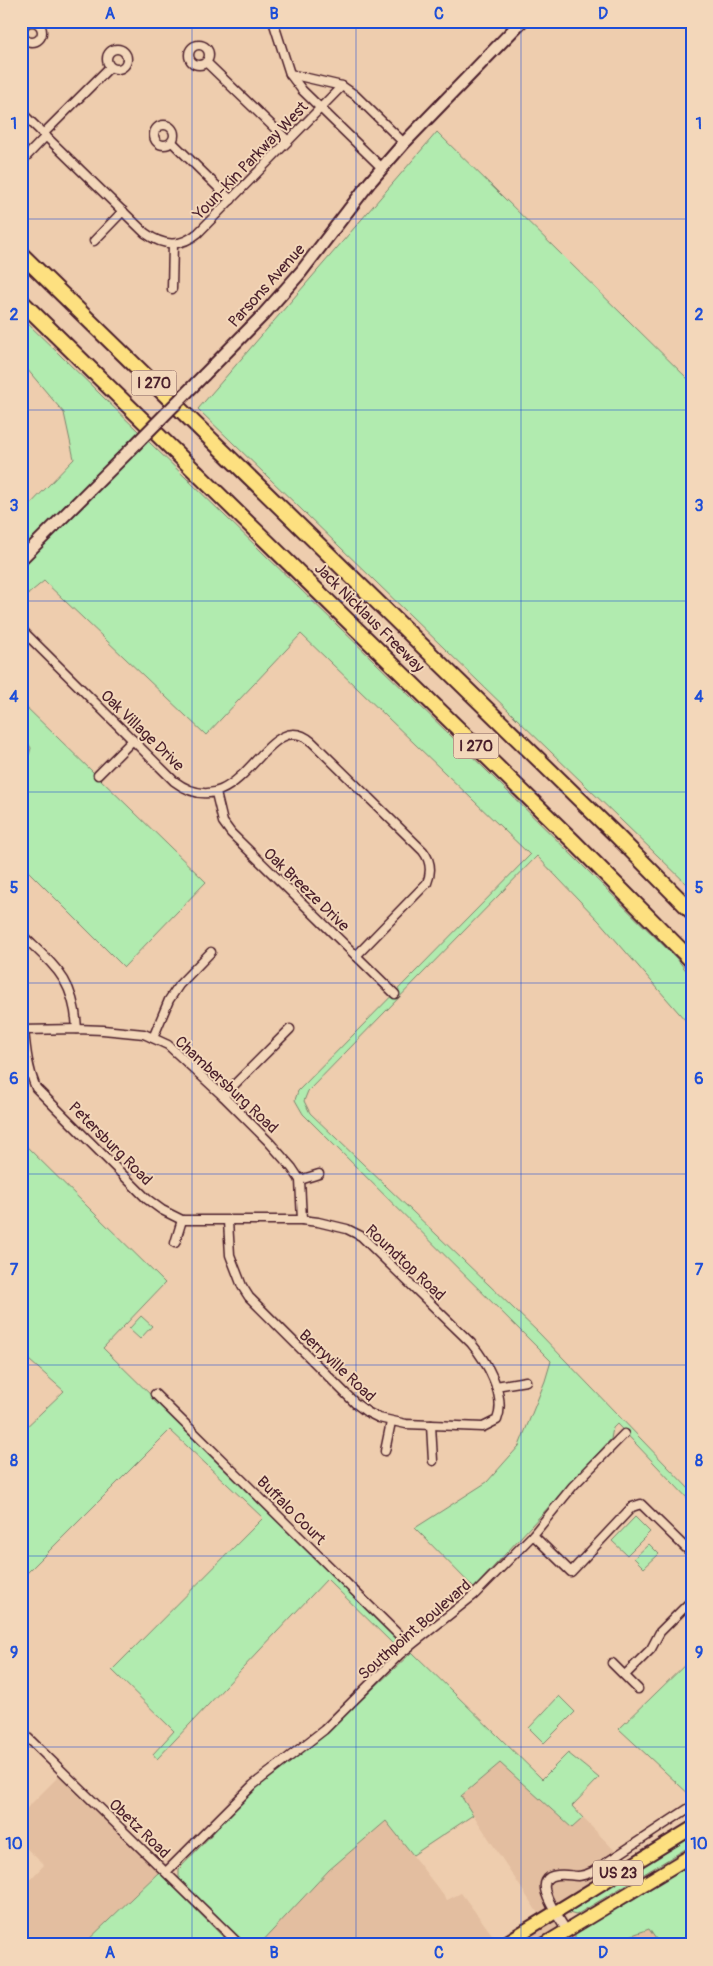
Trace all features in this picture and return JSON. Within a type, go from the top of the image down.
[{"type":"highway","name":"Jack Nicklaus Freeway","points":[[21,254],[616,835],[692,912]]},
{"type":"highway","name":"Jack Nicklaus Freeway","points":[[21,301],[574,842],[692,960]]},
{"type":"highway","points":[[616,835],[692,903]]},
{"type":"main road","name":"US 23","points":[[502,1945],[692,1828]]},
{"type":"main road","name":"US 23","points":[[543,1945],[692,1854]]},
{"type":"street","points":[[273,21],[290,74],[302,90],[382,168]]},
{"type":"street","name":"Parsons Avenue","points":[[21,559],[263,315],[301,272],[382,168],[404,143],[522,21]]},
{"type":"street","points":[[206,62],[288,141]]},
{"type":"street","points":[[21,162],[45,134],[110,67]]},
{"type":"street","points":[[290,74],[342,86],[355,95],[404,143]]},
{"type":"street","name":"Youn-Kin Parkway West","points":[[173,244],[192,238],[342,86]]},
{"type":"street","points":[[21,112],[151,237],[166,244],[173,244],[172,288]]},
{"type":"street","points":[[172,142],[231,200]]},
{"type":"street","points":[[94,241],[123,211]]},
{"type":"street","name":"Oak Village Drive","points":[[21,629],[180,785],[201,793],[216,793]]},
{"type":"street","points":[[216,793],[230,786],[274,742],[291,734],[304,736],[423,850],[428,857],[429,879],[423,888],[356,956]]},
{"type":"street","points":[[98,775],[133,740]]},
{"type":"street","name":"Oak Breeze Drive","points":[[216,793],[223,822],[231,833],[395,994]]},
{"type":"street","points":[[21,934],[63,976],[76,1008],[77,1028]]},
{"type":"street","points":[[153,1038],[169,1000],[179,984],[211,952]]},
{"type":"street","name":"Chambersburg Road","points":[[23,1030],[77,1028],[144,1034],[168,1045],[183,1056],[269,1142],[300,1180]]},
{"type":"street","points":[[223,1096],[290,1029]]},
{"type":"street","name":"Petersburg Road","points":[[23,1030],[30,1074],[36,1088],[148,1198],[162,1210],[182,1220],[228,1221]]},
{"type":"street","points":[[302,1220],[300,1180],[319,1174]]},
{"type":"street","points":[[175,1244],[182,1220]]},
{"type":"street","name":"Roundtop Road","points":[[228,1221],[302,1220],[347,1229],[361,1236],[471,1343],[486,1363],[496,1386],[500,1407],[499,1417]]},
{"type":"street","name":"Berryville Road","points":[[228,1221],[230,1255],[242,1286],[250,1297],[355,1404],[367,1412],[392,1422],[406,1424],[483,1427],[494,1423],[499,1417]]},
{"type":"street","points":[[496,1386],[526,1381]]},
{"type":"street","name":"Buffalo Court","points":[[155,1394],[410,1646]]},
{"type":"street","points":[[384,1451],[392,1422]]},
{"type":"street","points":[[431,1425],[433,1461]]},
{"type":"street","name":"Southpoint Boulevard","points":[[166,1872],[253,1785],[324,1730],[410,1646],[448,1618],[474,1595],[532,1535],[573,1486],[624,1434]]},
{"type":"street","points":[[532,1535],[571,1572],[632,1507],[641,1504],[692,1554]]},
{"type":"street","points":[[625,1675],[651,1649],[660,1632],[692,1600]]},
{"type":"street","points":[[612,1662],[638,1689]]},
{"type":"street","name":"Obetz Road","points":[[21,1731],[240,1945]]},
{"type":"street","points":[[566,1930],[544,1891],[548,1879],[556,1875],[584,1876],[592,1872],[692,1806]]},
{"type":"shaded area","points":[[500,1762],[572,1828],[583,1818],[624,1860],[558,1903],[575,1932],[575,1939],[582,1945],[259,1945],[329,1870],[386,1821],[447,1900],[461,1893],[497,1941],[539,1915],[461,1796]]},
{"type":"shaded area","points":[[60,1775],[159,1872],[83,1945],[24,1945],[21,1942],[21,1889],[44,1865],[21,1843],[21,1814]]},
{"type":"shaded area","points":[[650,1929],[660,1945],[605,1945]]},
{"type":"green space","points":[[437,132],[692,383],[692,889],[198,409]]},
{"type":"green space","points":[[21,317],[139,432],[25,549],[21,514],[74,459],[64,413],[21,362]]},
{"type":"green space","points":[[148,441],[487,771],[677,959],[692,978],[692,1028],[599,921],[537,856],[308,1091],[304,1101],[310,1113],[539,1333],[692,1492],[692,1503],[617,1424],[613,1428],[611,1439],[474,1588],[415,1528],[487,1482],[519,1446],[551,1361],[303,1114],[295,1100],[298,1091],[530,855],[301,634],[206,735],[44,581],[21,600],[21,564]]},
{"type":"green space","points":[[21,702],[206,882],[124,967],[21,864],[21,763],[29,755],[31,748],[21,731]]},
{"type":"green space","points":[[21,1141],[165,1283],[103,1348],[401,1641],[395,1646],[327,1579],[157,1759],[153,1754],[174,1731],[112,1670],[263,1518],[170,1430],[21,1579],[21,1432],[64,1391],[21,1353]]},
{"type":"green space","points":[[141,1316],[152,1326],[140,1339],[129,1329]]},
{"type":"green space","points":[[635,1517],[650,1532],[627,1555],[612,1541]]},
{"type":"green space","points":[[649,1544],[659,1554],[644,1568],[634,1558]]},
{"type":"green space","points":[[412,1652],[542,1779],[568,1753],[599,1778],[572,1806],[583,1818],[572,1828],[500,1763],[461,1796],[473,1815],[413,1855],[386,1821],[329,1870],[259,1945],[246,1945],[179,1880],[179,1869],[255,1789],[322,1737]]},
{"type":"green space","points":[[692,1658],[692,1797],[619,1729]]},
{"type":"green space","points":[[559,1696],[575,1712],[544,1743],[529,1728]]},
{"type":"green space","points":[[692,1834],[692,1845],[576,1915],[565,1912]]},
{"type":"green space","points":[[692,1864],[692,1945],[660,1945],[649,1929],[605,1945],[582,1945],[575,1939],[575,1932]]},
{"type":"green space","points":[[159,1872],[231,1945],[83,1945]]}]
